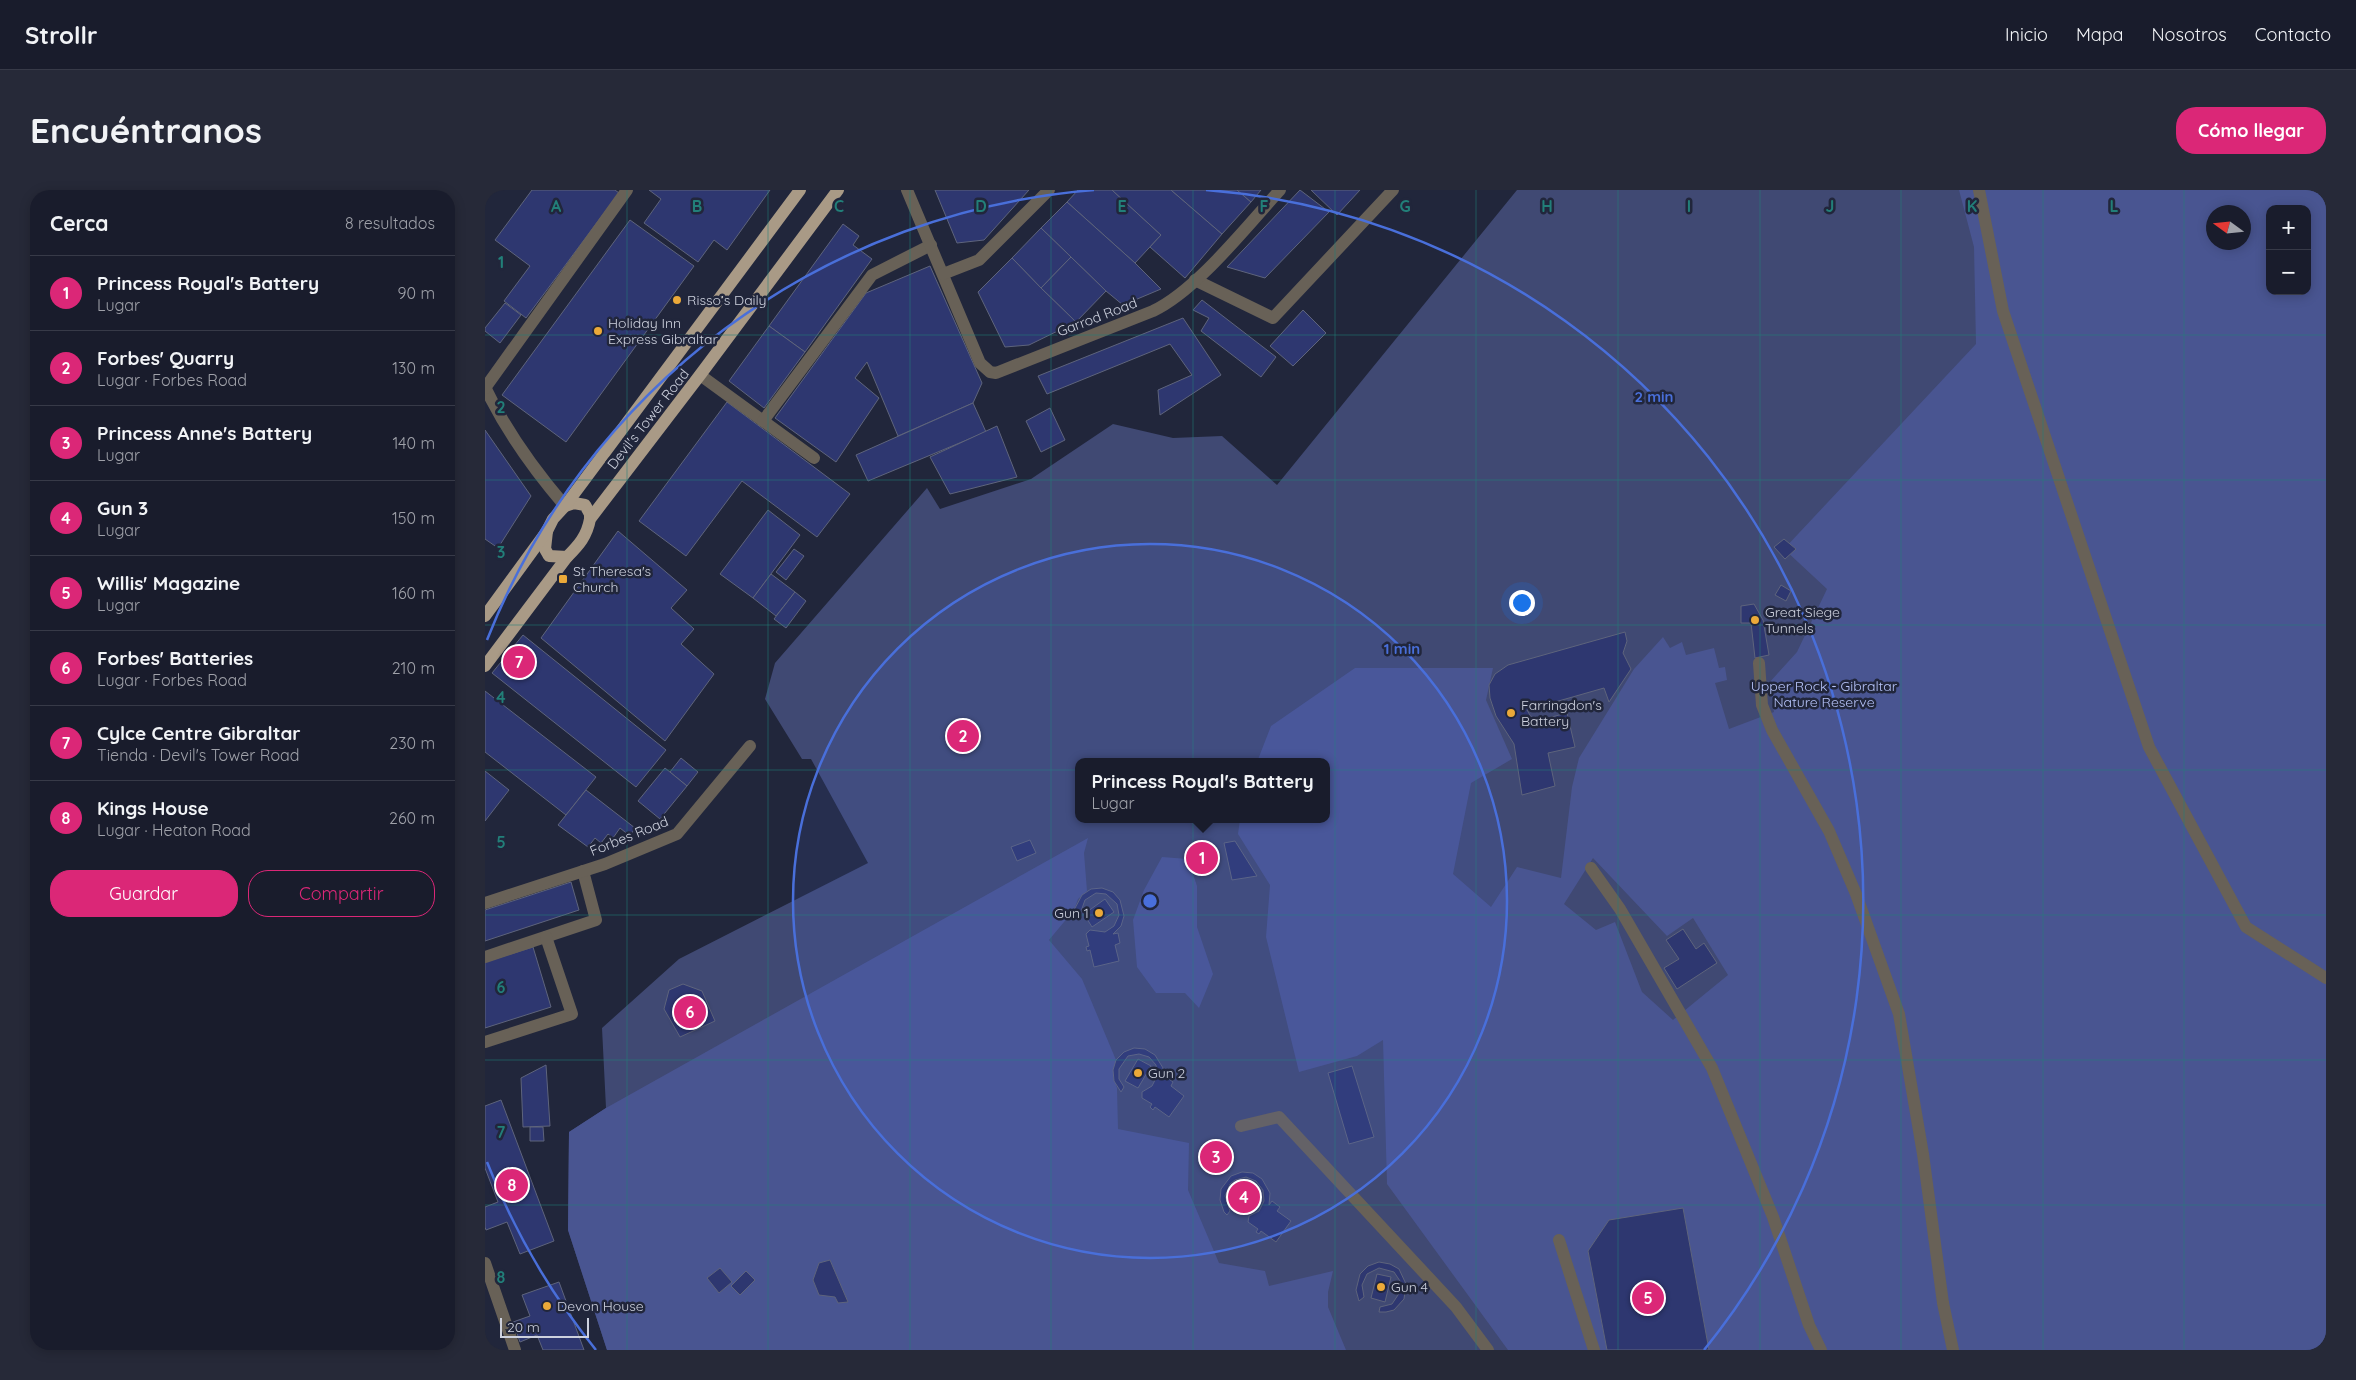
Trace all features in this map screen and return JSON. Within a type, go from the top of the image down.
[{"type":"main road","name":"Devil's Tower Road","points":[[485,616],[547,531],[553,519],[565,506],[800,190]]},
{"type":"main road","name":"Devil's Tower Road","points":[[485,666],[567,557],[580,544],[588,532],[590,518],[838,190]]},
{"type":"main road","points":[[565,506],[574,503],[585,505],[590,518]]},
{"type":"main road","points":[[547,531],[545,549],[549,556],[567,557]]},
{"type":"street","points":[[565,506],[551,490],[498,413],[485,387],[627,190]]},
{"type":"street","name":"Garrod Road","points":[[907,190],[980,363],[988,370],[996,372],[1153,311],[1172,301],[1195,280],[1280,190]]},
{"type":"street","points":[[943,274],[979,260],[1049,190]]},
{"type":"street","points":[[1195,280],[1273,318],[1393,190]]},
{"type":"street","points":[[1979,190],[2003,311],[2149,747],[2246,927],[2326,978]]},
{"type":"street","points":[[763,421],[872,275],[931,245]]},
{"type":"street","points":[[700,375],[814,458]]},
{"type":"street","points":[[1759,663],[1762,705],[1772,730],[1829,831],[1856,894],[1899,1014],[1923,1154],[1943,1303],[1953,1350]]},
{"type":"street","name":"Forbes Road","points":[[485,903],[640,851],[677,834],[687,825],[750,746]]},
{"type":"street","points":[[1591,868],[1620,909],[1712,1068],[1773,1217],[1809,1324],[1821,1350]]},
{"type":"street","points":[[485,957],[596,920],[583,871]]},
{"type":"street","points":[[485,1042],[572,1014],[546,937]]},
{"type":"street","points":[[1241,1126],[1279,1117],[1456,1307],[1488,1350]]},
{"type":"street","points":[[1559,1240],[1594,1350]]},
{"type":"street","points":[[485,1262],[515,1350]]},
{"type":"green space","name":"Upper Rock - Gibraltar Nature Reserve","points":[[1517,190],[2326,190],[2326,1350],[607,1350],[568,1230],[569,1132],[606,1108],[602,1028],[679,959],[868,863],[811,759],[802,759],[765,699],[775,663],[927,488],[940,509],[1031,479],[1113,424],[1173,438],[1222,436],[1277,485]]},
{"type":"green space","points":[[1959,190],[2326,190],[2326,1350],[1508,1350],[1387,1184],[1383,1040],[1357,1056],[1299,1072],[1266,937],[1270,885],[1238,834],[1239,823],[1330,823],[1330,758],[1259,758],[1271,726],[1355,668],[1493,668],[1486,700],[1512,759],[1471,783],[1453,874],[1491,907],[1517,867],[1561,878],[1572,787],[1579,758],[1634,669],[1663,637],[1670,648],[1682,642],[1686,655],[1714,648],[1719,668],[1725,667],[1727,680],[1715,683],[1729,729],[1774,712],[1769,683],[1797,652],[1827,589],[1784,549],[1976,344],[1974,247]],"holes":[[[1593,858],[1667,936],[1693,918],[1728,975],[1673,1020],[1642,992],[1615,922],[1596,930],[1564,904]]]},
{"type":"green space","points":[[1088,838],[1084,853],[1087,891],[1078,899],[1074,910],[1049,940],[1082,979],[1116,1060],[1113,1076],[1117,1088],[1118,1129],[1189,1143],[1188,1190],[1219,1263],[1265,1271],[1269,1286],[1333,1271],[1328,1292],[1328,1307],[1346,1350],[607,1350],[568,1230],[569,1132],[606,1108]]},
{"type":"green space","points":[[1162,857],[1188,859],[1197,886],[1197,927],[1213,974],[1199,1008],[1185,993],[1156,993],[1137,967],[1133,920],[1144,890]]},
{"type":"building","points":[[532,190],[615,190],[619,193],[526,318],[504,301],[530,266],[495,240]]},
{"type":"building","points":[[649,190],[770,190],[727,250],[714,240],[698,262],[644,223],[661,199]]},
{"type":"building","points":[[935,190],[1029,190],[984,240],[957,243]]},
{"type":"building","points":[[1078,190],[1112,190],[1161,235],[1135,263],[1067,202]]},
{"type":"building","points":[[1112,190],[1171,190],[1222,234],[1185,278],[1150,247],[1161,235]]},
{"type":"building","points":[[1171,190],[1237,190],[1251,202],[1222,234]]},
{"type":"building","points":[[1237,190],[1261,190],[1251,202]]},
{"type":"building","points":[[1300,190],[1329,212],[1265,278],[1227,267]]},
{"type":"building","points":[[1311,190],[1360,190],[1337,215]]},
{"type":"building","points":[[1067,202],[1161,289],[1123,305],[1106,291],[1041,228]]},
{"type":"building","name":"Holiday Inn Express Gibraltar","points":[[630,220],[694,266],[566,442],[502,395]]},
{"type":"building","points":[[843,224],[859,236],[853,245],[872,259],[805,352],[769,326]]},
{"type":"building","points":[[1041,228],[1071,257],[1041,288],[1012,258]]},
{"type":"building","points":[[1071,257],[1106,291],[1076,322],[1041,288]]},
{"type":"building","points":[[1012,258],[1076,322],[1029,345],[1005,347],[978,292]]},
{"type":"building","points":[[930,266],[982,383],[973,403],[898,436],[867,362],[855,378],[879,398],[836,462],[775,418],[866,293]]},
{"type":"building","points":[[1202,300],[1276,357],[1261,377],[1201,331],[1209,318],[1193,310]]},
{"type":"building","points":[[505,303],[521,315],[500,343],[485,331],[485,328]]},
{"type":"building","points":[[1303,310],[1326,333],[1293,366],[1270,346]]},
{"type":"building","points":[[1183,318],[1221,375],[1160,415],[1158,390],[1192,375],[1170,344],[1047,394],[1038,376]]},
{"type":"building","points":[[769,326],[805,352],[764,408],[729,381]]},
{"type":"building","points":[[727,402],[850,494],[817,537],[742,481],[686,556],[639,521]]},
{"type":"building","points":[[973,403],[986,432],[868,481],[856,455]]},
{"type":"building","points":[[1050,408],[1065,440],[1041,452],[1026,421]]},
{"type":"building","points":[[997,426],[1017,477],[950,494],[930,457]]},
{"type":"building","points":[[485,430],[531,496],[498,548],[485,539]]},
{"type":"building","points":[[768,510],[800,535],[753,598],[720,574]]},
{"type":"building","points":[[618,531],[687,590],[671,608],[694,629],[681,644],[714,674],[665,741],[541,638]]},
{"type":"building","points":[[1784,539],[1796,549],[1785,559],[1774,547]]},
{"type":"building","points":[[794,549],[804,556],[786,580],[776,572]]},
{"type":"building","points":[[771,574],[795,592],[776,616],[753,598]]},
{"type":"building","points":[[1781,585],[1791,591],[1786,601],[1775,595]]},
{"type":"building","points":[[795,592],[806,601],[786,628],[774,619]]},
{"type":"building","points":[[1754,604],[1763,620],[1769,655],[1755,658],[1751,623],[1741,623],[1741,606]]},
{"type":"building","name":"Farringdon's Battery","points":[[1625,632],[1627,641],[1623,653],[1631,669],[1609,702],[1604,688],[1527,710],[1531,717],[1540,720],[1567,713],[1575,747],[1548,753],[1555,786],[1522,795],[1514,744],[1496,716],[1490,698],[1489,685],[1495,674],[1508,665]]},
{"type":"building","points":[[523,635],[666,750],[636,787],[492,673]]},
{"type":"building","points":[[485,691],[596,777],[566,815],[485,752]]},
{"type":"building","points":[[681,758],[698,772],[687,786],[670,772]]},
{"type":"building","points":[[665,768],[687,786],[660,819],[638,801]]},
{"type":"building","points":[[485,771],[509,790],[485,821]]},
{"type":"building","points":[[586,790],[635,828],[630,836],[620,828],[613,838],[608,834],[601,843],[595,838],[588,847],[558,825]]},
{"type":"building","points":[[1030,840],[1036,853],[1017,861],[1011,847]]},
{"type":"building","points":[[1235,841],[1257,876],[1232,880],[1224,843]]},
{"type":"building","points":[[571,882],[579,910],[485,941],[485,910]]},
{"type":"building","points":[[1102,888],[1113,892],[1120,900],[1124,916],[1121,926],[1113,934],[1118,933],[1120,943],[1115,945],[1119,961],[1094,967],[1090,950],[1087,951],[1086,947],[1089,946],[1086,934],[1090,930],[1105,932],[1114,926],[1119,915],[1117,904],[1106,894],[1096,893],[1085,900],[1080,914],[1074,916],[1074,910],[1082,895],[1091,889]]},
{"type":"building","points":[[1105,899],[1114,912],[1092,927],[1084,914]]},
{"type":"building","points":[[1683,929],[1696,949],[1704,943],[1717,963],[1677,989],[1664,968],[1679,959],[1666,940]]},
{"type":"building","points":[[533,947],[551,1007],[485,1028],[485,962]]},
{"type":"building","points":[[683,984],[702,991],[715,1021],[680,1037],[664,1009],[669,990]]},
{"type":"building","points":[[1134,1048],[1145,1049],[1155,1055],[1163,1068],[1162,1080],[1165,1076],[1173,1082],[1171,1086],[1184,1096],[1169,1117],[1155,1107],[1153,1110],[1150,1107],[1152,1104],[1142,1098],[1142,1092],[1152,1086],[1157,1076],[1156,1065],[1149,1057],[1139,1054],[1128,1056],[1119,1069],[1119,1079],[1124,1087],[1121,1092],[1114,1081],[1113,1070],[1116,1060],[1124,1052]]},
{"type":"building","points":[[1138,1059],[1151,1066],[1138,1088],[1125,1081]]},
{"type":"building","points":[[546,1065],[550,1126],[523,1127],[521,1078]]},
{"type":"building","points":[[1352,1066],[1374,1137],[1349,1144],[1328,1073]]},
{"type":"building","points":[[501,1100],[554,1241],[520,1254],[507,1222],[486,1230],[485,1227],[485,1207],[498,1202],[485,1168],[485,1106]]},
{"type":"building","points":[[530,1127],[543,1127],[544,1141],[530,1141]]},
{"type":"building","points":[[1242,1172],[1253,1173],[1262,1179],[1270,1193],[1269,1205],[1272,1201],[1280,1207],[1277,1211],[1291,1221],[1276,1242],[1261,1231],[1259,1234],[1256,1232],[1258,1229],[1248,1222],[1249,1216],[1259,1211],[1264,1201],[1263,1190],[1256,1181],[1246,1177],[1235,1180],[1230,1184],[1225,1196],[1230,1211],[1227,1215],[1224,1212],[1220,1200],[1221,1189],[1231,1176]]},
{"type":"building","points":[[1243,1183],[1256,1189],[1246,1212],[1232,1206]]},
{"type":"building","points":[[1683,1208],[1709,1350],[1607,1350],[1588,1251],[1609,1220]]},
{"type":"building","points":[[830,1260],[848,1302],[838,1303],[835,1297],[819,1295],[813,1280],[819,1263]]},
{"type":"building","points":[[1379,1262],[1390,1264],[1399,1269],[1406,1284],[1404,1299],[1394,1310],[1386,1312],[1379,1312],[1380,1307],[1392,1304],[1400,1292],[1400,1281],[1394,1272],[1379,1268],[1367,1274],[1362,1285],[1364,1297],[1359,1301],[1356,1290],[1360,1274],[1368,1266]]},
{"type":"building","points":[[720,1268],[732,1282],[719,1293],[707,1278]]},
{"type":"building","points":[[746,1271],[755,1280],[740,1295],[731,1286]]},
{"type":"building","points":[[1377,1274],[1391,1277],[1385,1302],[1371,1298]]},
{"type":"building","name":"Devon House","points":[[559,1282],[584,1350],[543,1350],[537,1335],[520,1342],[513,1322],[530,1316],[522,1295]]},
{"type":"place","name":"Risso’s Daily","points":[[677,300]]},
{"type":"place","name":"Holiday Inn Express Gibraltar","points":[[598,331]]},
{"type":"place","name":"St Theresa's Church","points":[[563,579]]},
{"type":"place","name":"Great Siege Tunnels","points":[[1755,620]]},
{"type":"place","name":"Cylce Centre Gibraltar","points":[[519,662]]},
{"type":"place","name":"Farringdon's Battery","points":[[1511,713]]},
{"type":"place","name":"Forbes' Quarry","points":[[963,736]]},
{"type":"place","name":"Princess Royal's Battery","points":[[1202,858]]},
{"type":"place","name":"Gun 1","points":[[1099,913]]},
{"type":"place","name":"Forbes' Batteries","points":[[690,1012]]},
{"type":"place","name":"Gun 2","points":[[1138,1073]]},
{"type":"place","name":"Princess Anne's Battery","points":[[1216,1157]]},
{"type":"place","name":"Kings House","points":[[512,1185]]},
{"type":"place","name":"Gun 3","points":[[1244,1197]]},
{"type":"place","name":"Gun 4","points":[[1381,1287]]},
{"type":"place","name":"Willis' Magazine","points":[[1648,1298]]},
{"type":"place","name":"Devon House","points":[[547,1306]]}]
